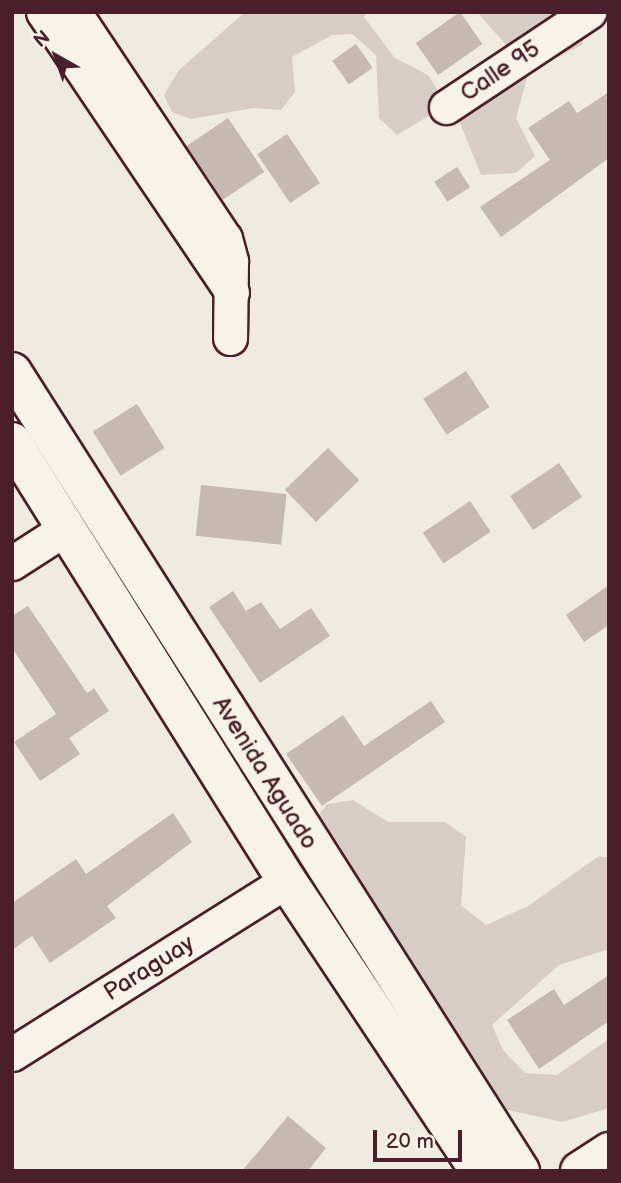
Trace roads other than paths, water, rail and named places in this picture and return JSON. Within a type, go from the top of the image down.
[{"type":"main road","name":"Avenida Aguado","points":[[12,372],[520,1171]]},
{"type":"main road","name":"Avenida Aguado","points":[[12,442],[287,881],[480,1171]]},
{"type":"main road","points":[[580,1171],[609,1152]]},
{"type":"street","points":[[43,12],[232,292]]},
{"type":"street","points":[[74,12],[225,238],[232,292],[230,338]]},
{"type":"street","name":"Calle 95","points":[[446,107],[589,12]]},
{"type":"street","points":[[12,563],[66,528]]},
{"type":"street","name":"Paraguay","points":[[12,1054],[287,881]]}]
